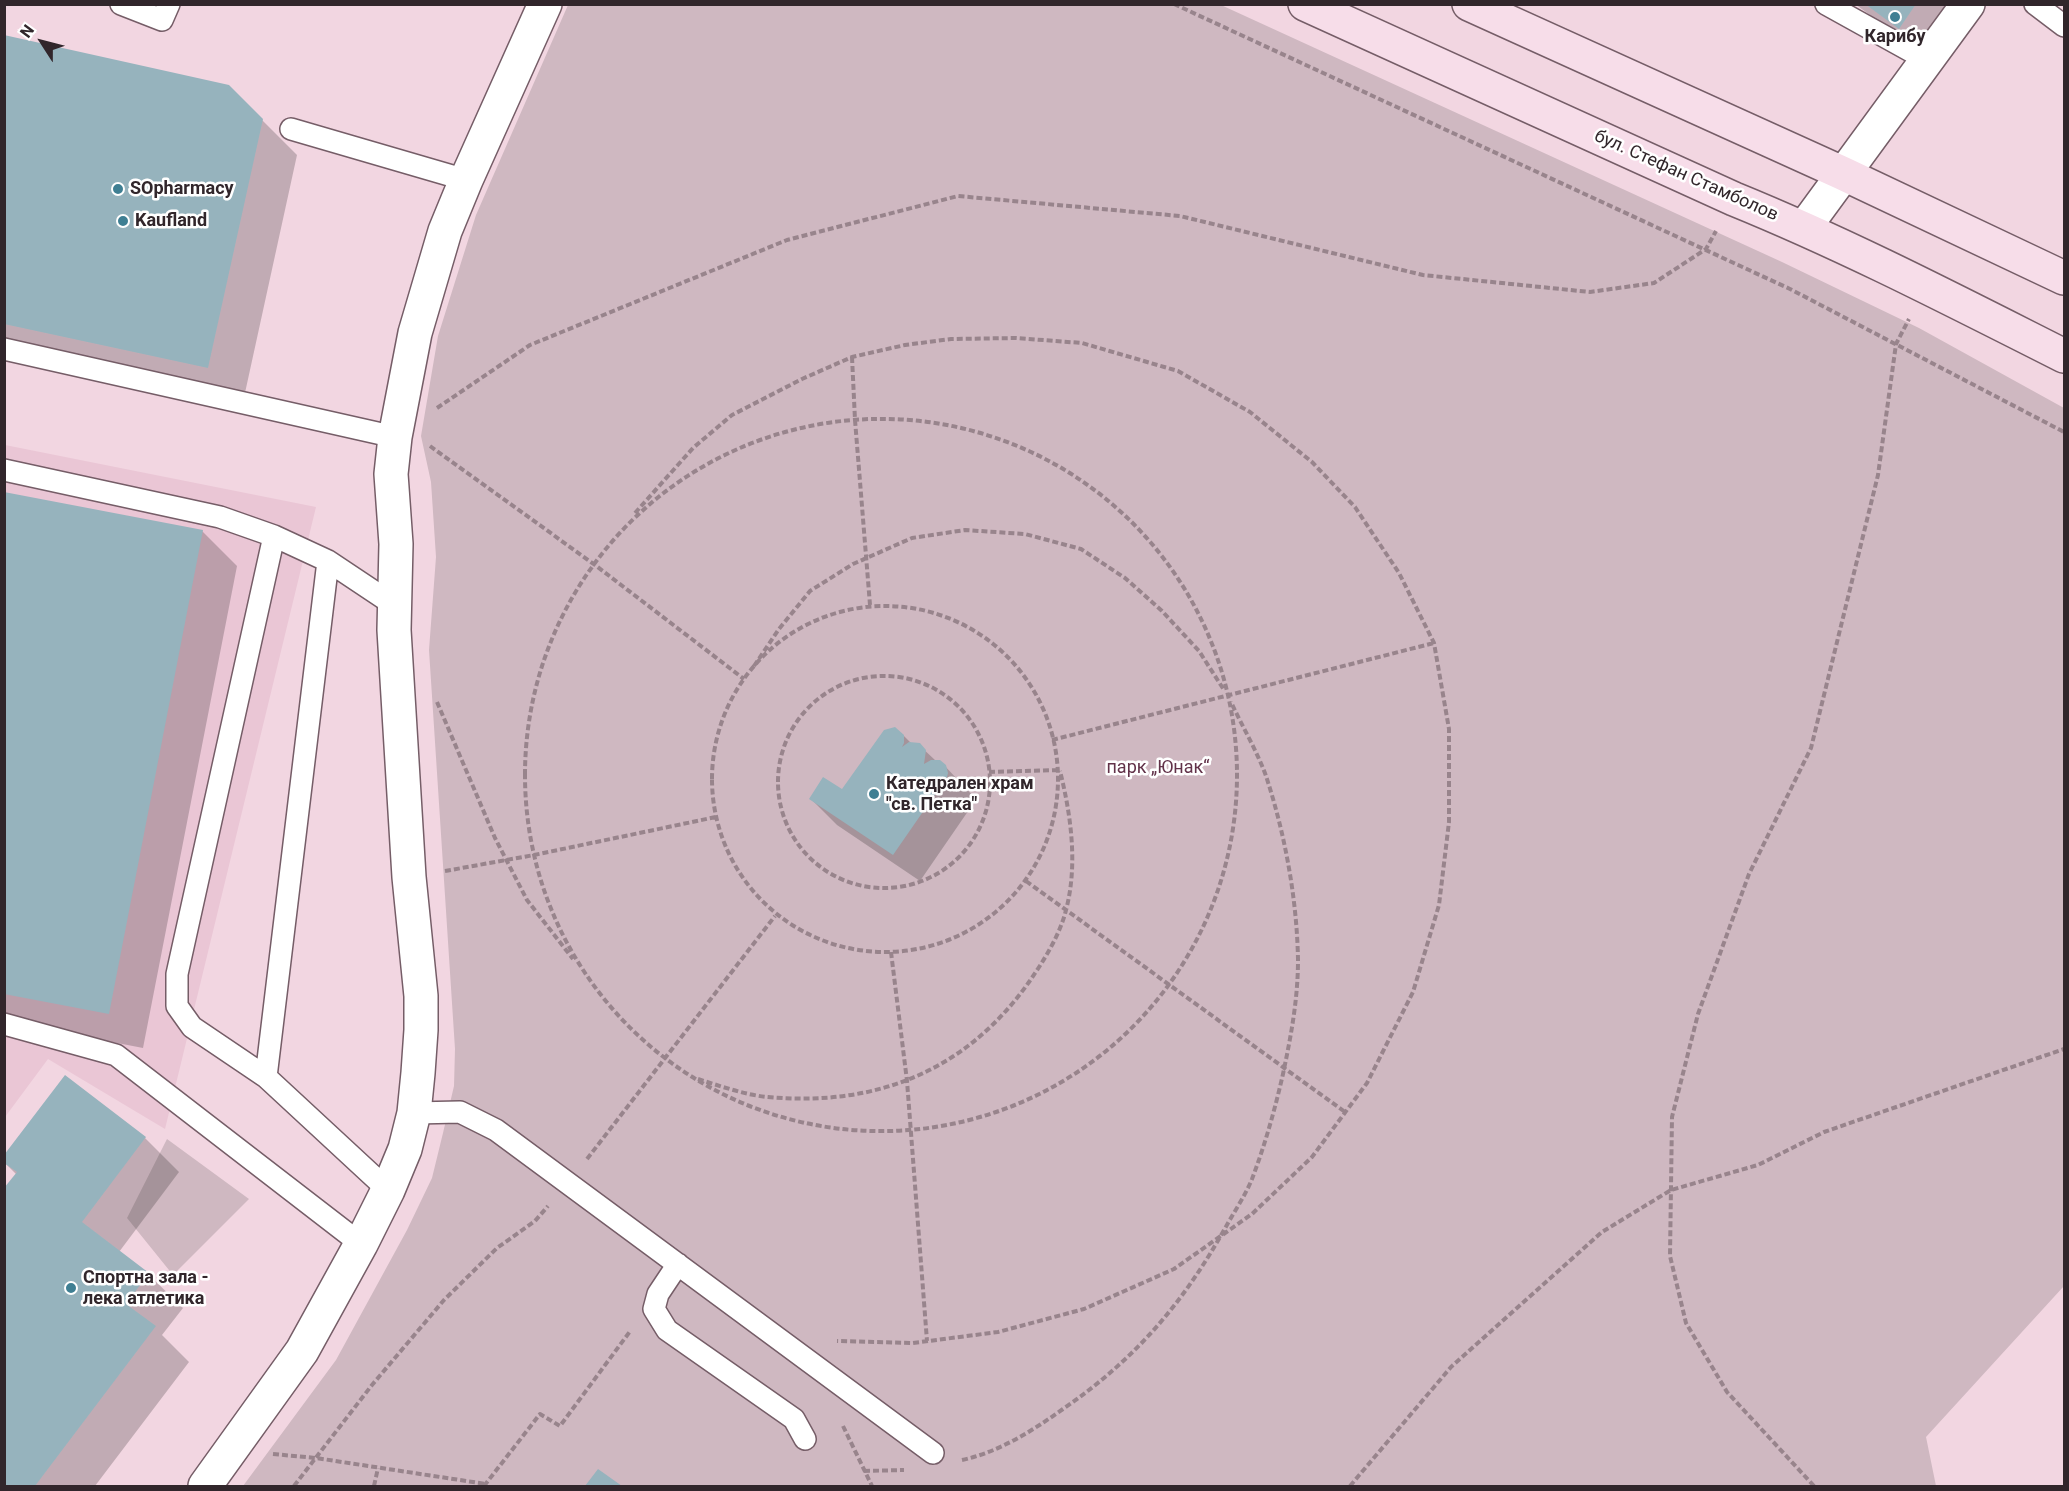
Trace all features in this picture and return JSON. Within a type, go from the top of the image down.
[{"type":"main road","name":"бул. Стефан Стамболов","points":[[1305,4],[1734,199],[1804,228],[1926,286],[2064,356]]},
{"type":"main road","points":[[1469,4],[1842,173],[2064,278]]},
{"type":"street","points":[[205,1486],[302,1351],[388,1190],[405,1149],[414,1113],[421,1030],[421,996],[409,877],[394,605],[396,544],[391,474],[395,437],[415,333],[445,231],[545,4]]},
{"type":"street","points":[[1804,228],[1842,173],[1968,4]]},
{"type":"lane","points":[[121,4],[162,20],[169,4]]},
{"type":"lane","points":[[1826,4],[1927,60]]},
{"type":"lane","points":[[2035,4],[2064,26]]},
{"type":"lane","points":[[291,129],[466,180]]},
{"type":"lane","points":[[4,349],[395,437]]},
{"type":"lane","points":[[4,470],[220,517],[274,536],[328,561],[394,605]]},
{"type":"lane","points":[[274,536],[177,974],[177,1006],[192,1027],[266,1077],[388,1190]]},
{"type":"lane","points":[[266,1077],[328,561]]},
{"type":"lane","points":[[4,1024],[116,1055],[361,1244]]},
{"type":"lane","points":[[414,1113],[460,1112],[513,1141],[933,1453]]},
{"type":"lane","points":[[678,1264],[658,1294],[654,1309],[667,1330],[794,1419],[805,1440]]},
{"type":"path","points":[[1174,4],[1790,289],[2064,432]]},
{"type":"path","points":[[395,437],[530,345],[787,240],[958,196],[1180,216],[1423,275],[1590,292],[1654,283],[1706,249],[1734,199]]},
{"type":"path","points":[[1814,1486],[1727,1392],[1686,1323],[1670,1256],[1672,1117],[1698,1014],[1749,874],[1811,748],[1878,475],[1896,344],[1926,286]]},
{"type":"path","points":[[581,969],[545,894],[534,855],[527,812],[525,770],[528,727],[535,695],[550,644],[569,605],[595,565],[629,521],[693,448],[732,415],[802,379],[852,357],[905,345],[951,339],[1016,338],[1082,344],[1178,371],[1250,412],[1312,462],[1355,507],[1399,573],[1434,643],[1449,729],[1449,822],[1439,905],[1413,992],[1367,1083],[1312,1156],[1252,1214],[1174,1269],[1084,1309],[998,1332],[913,1343],[832,1341]]},
{"type":"path","points":[[852,357],[870,605]]},
{"type":"path","points":[[436,701],[495,838],[526,900],[605,1002],[633,1033],[688,1075],[728,1098],[783,1118],[817,1126],[864,1131],[910,1130],[954,1124],[996,1112],[1036,1095],[1074,1074],[1110,1048],[1141,1018],[1169,984],[1192,947],[1211,908],[1224,867],[1233,825],[1236,782],[1235,739],[1228,696],[1216,656],[1200,617],[1179,580],[1154,546],[1125,516],[1093,488],[1020,447],[980,433],[939,424],[897,420],[855,420],[792,431],[732,452],[695,472],[629,521]]},
{"type":"path","points":[[395,437],[432,447],[595,565],[744,679]]},
{"type":"path","points":[[954,1462],[977,1457],[1032,1431],[1122,1365],[1165,1319],[1207,1261],[1252,1180],[1276,1104],[1294,1025],[1298,960],[1293,896],[1281,835],[1265,775],[1228,696],[1199,651],[1162,611],[1125,578],[1081,549],[1025,534],[965,530],[912,538],[853,564],[810,591],[744,679],[719,731],[713,759],[712,788],[716,817],[723,842],[734,865],[775,916],[835,945],[868,952],[891,952],[918,949],[944,942],[969,930],[992,916],[1026,881],[1046,843],[1056,807],[1059,770],[1052,740]]},
{"type":"path","points":[[688,1075],[728,1088],[776,1098],[815,1099],[867,1092],[907,1082],[934,1069],[972,1044],[1012,1006],[1044,960],[1066,910],[1073,857],[1068,802],[1043,706],[1028,681],[1010,658],[988,639],[964,624],[937,613],[909,607],[870,605],[824,617],[798,629],[774,646],[754,666]]},
{"type":"path","points":[[1052,740],[1434,643]]},
{"type":"path","points":[[878,675],[912,678],[944,693],[969,717],[985,748],[989,772],[991,782],[984,817],[968,848],[941,872],[908,886],[873,888],[839,879],[820,866],[810,859],[788,830],[778,796],[779,761],[792,728],[814,701],[843,682],[878,675]]},
{"type":"path","points":[[989,772],[1059,770]]},
{"type":"path","points":[[409,877],[534,855],[716,817]]},
{"type":"path","points":[[1026,881],[1345,1112]]},
{"type":"path","points":[[294,1486],[372,1385],[444,1300],[497,1248],[535,1221],[568,1183],[775,916]]},
{"type":"path","points":[[891,952],[907,1082],[927,1341]]},
{"type":"path","points":[[1350,1486],[1451,1367],[1602,1232],[1671,1190],[1758,1165],[1824,1132],[2064,1049]]},
{"type":"path","points":[[233,1449],[316,1458],[485,1485],[540,1413],[560,1426],[658,1294]]},
{"type":"path","points":[[374,1486],[378,1468]]},
{"type":"path","points":[[864,1471],[909,1470]]},
{"type":"shaded area","points":[[5,445],[316,507],[165,1129],[48,1059],[5,1117]]},
{"type":"green space","name":"парк „Юнак“","points":[[568,5],[1221,5],[1782,262],[1919,328],[2064,408],[2064,1286],[1926,1437],[1936,1486],[243,1486],[336,1360],[407,1230],[432,1178],[454,1086],[455,1049],[429,650],[436,557],[431,482],[421,436],[438,336],[476,215]]},
{"type":"green space","points":[[167,1139],[249,1199],[173,1275],[127,1218]]},
{"type":"building","name":"Карибу","points":[[1865,4],[1916,4],[1899,29]]},
{"type":"building","name":"Kaufland","points":[[4,35],[229,85],[263,119],[208,368],[4,324]]},
{"type":"building","points":[[4,492],[203,530],[109,1014],[4,994]]},
{"type":"building","name":"Катедрален храм \"св. Петка\"","points":[[895,727],[904,735],[902,747],[909,742],[920,743],[926,750],[924,764],[931,760],[940,760],[946,765],[948,773],[893,855],[809,799],[823,777],[842,789],[884,730]]},
{"type":"building","name":"Спортна зала - лека атлетика","points":[[65,1075],[146,1137],[82,1222],[149,1273],[126,1304],[156,1326],[35,1486],[4,1486],[4,1188],[17,1172],[4,1163],[4,1155]]},
{"type":"building","points":[[598,1469],[622,1486],[585,1486]]},
{"type":"place","name":"Карибу","points":[[1895,17]]},
{"type":"place","name":"SOpharmacy","points":[[118,189]]},
{"type":"place","name":"Kaufland","points":[[123,221]]},
{"type":"place","name":"Катедрален храм \"св. Петка\"","points":[[874,794]]},
{"type":"place","name":"Спортна зала - лека атлетика","points":[[71,1288]]}]
